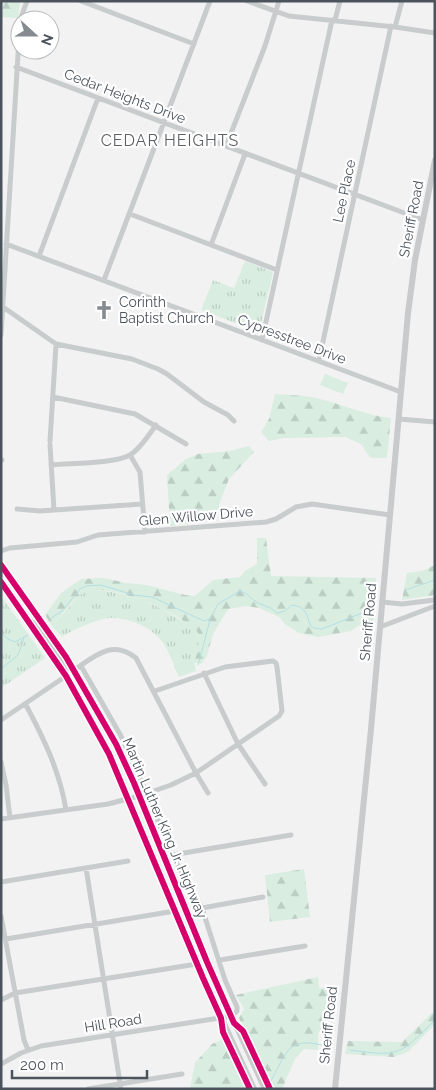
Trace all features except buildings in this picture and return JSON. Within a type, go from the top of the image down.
[{"type":"main road","name":"Sheriff Road","points":[[335,1089],[411,284],[435,160]]},
{"type":"main road","name":"Martin Luther King Jr. Highway","points":[[1,565],[74,670],[119,751],[207,962],[265,1089]]},
{"type":"main road","name":"Martin Luther King Jr. Highway","points":[[1,582],[66,676],[99,734],[129,799],[197,964],[254,1089]]},
{"type":"main road","points":[[29,622],[41,630],[66,666],[74,670]]},
{"type":"main road","points":[[66,676],[74,676],[94,710],[101,717]]},
{"type":"street","points":[[81,1],[194,44]]},
{"type":"street","points":[[104,280],[210,1]]},
{"type":"street","points":[[247,1],[289,16],[393,26],[435,33]]},
{"type":"street","points":[[226,146],[265,46],[279,1]]},
{"type":"street","points":[[262,340],[333,20],[340,1]]},
{"type":"street","name":"Lee Place","points":[[319,360],[393,26],[402,1]]},
{"type":"street","points":[[1,335],[17,60]]},
{"type":"street","name":"Cedar Heights Drive","points":[[16,67],[423,220]]},
{"type":"street","points":[[39,256],[98,98]]},
{"type":"street","points":[[211,245],[246,154]]},
{"type":"street","points":[[130,214],[278,270]]},
{"type":"street","name":"Cypresstree Drive","points":[[6,244],[401,392]]},
{"type":"street","points":[[3,307],[56,344],[132,359],[151,366],[167,374],[196,397],[228,415],[234,421]]},
{"type":"street","points":[[54,510],[50,443],[56,344]]},
{"type":"street","points":[[53,397],[132,413],[186,444]]},
{"type":"street","points":[[399,419],[435,422]]},
{"type":"street","points":[[51,465],[108,460],[130,455],[156,426]]},
{"type":"street","points":[[130,455],[140,472],[145,532]]},
{"type":"street","points":[[17,509],[34,511],[142,504]]},
{"type":"street","name":"Glen Willow Drive","points":[[1,551],[10,548],[77,542],[98,535],[269,522],[293,509],[306,505],[319,505],[390,515]]},
{"type":"street","points":[[382,602],[402,604],[435,600]]},
{"type":"street","points":[[380,627],[435,606]]},
{"type":"street","points":[[74,670],[106,650],[126,652],[139,662],[208,793]]},
{"type":"street","points":[[1,819],[108,804],[147,794],[176,783],[196,773],[279,716],[282,710],[277,667],[275,662],[270,661],[225,667],[155,691]]},
{"type":"street","points":[[81,666],[121,736],[172,855],[202,908],[225,980],[237,1007],[237,1011],[232,1016]]},
{"type":"street","points":[[204,673],[238,744],[265,784]]},
{"type":"street","points":[[1,720],[26,705],[66,676]]},
{"type":"street","points":[[26,705],[56,768],[66,810]]},
{"type":"street","points":[[1,762],[10,818]]},
{"type":"street","points":[[172,855],[291,835]]},
{"type":"street","points":[[1,882],[128,861]]},
{"type":"street","points":[[86,868],[121,1086]]},
{"type":"street","points":[[202,908],[263,897]]},
{"type":"street","points":[[6,939],[175,911]]},
{"type":"street","points":[[1,916],[24,1040],[28,1050]]},
{"type":"street","points":[[220,960],[305,946]]},
{"type":"street","points":[[1,1000],[15,994],[197,964]]},
{"type":"street","name":"Hill Road","points":[[1,1064],[28,1050],[48,1045],[232,1016]]},
{"type":"street","points":[[88,1089],[121,1086],[182,1074]]},
{"type":"green space","points":[[1,1],[20,1],[19,10],[10,10],[10,18],[1,17]]},
{"type":"green space","points":[[245,261],[273,272],[259,332],[201,310],[213,280],[234,288]]},
{"type":"green space","points":[[325,374],[348,383],[343,394],[320,385]]},
{"type":"green space","points":[[275,394],[311,397],[391,418],[387,458],[371,458],[362,445],[346,437],[284,438],[269,441],[261,432],[269,419]]},
{"type":"green space","points":[[249,446],[254,452],[229,479],[220,502],[216,520],[170,526],[167,475],[186,459],[198,454],[230,451]]},
{"type":"green space","points":[[257,538],[266,538],[271,576],[376,578],[373,623],[361,624],[351,631],[318,637],[299,633],[286,625],[279,617],[259,608],[246,606],[228,609],[213,634],[207,656],[201,664],[194,662],[198,640],[190,625],[169,612],[142,600],[114,592],[92,591],[75,600],[52,626],[45,615],[61,593],[81,579],[103,578],[195,596],[213,580],[240,577],[245,571],[257,564]]},
{"type":"green space","points":[[435,565],[435,595],[402,600],[407,573],[422,571]]},
{"type":"green space","points":[[92,590],[136,598],[194,627],[199,637],[195,661],[196,671],[179,677],[160,639],[146,627],[127,620],[103,619],[80,627],[62,637],[52,626],[80,595]]},
{"type":"green space","points":[[1,596],[45,658],[1,688]]},
{"type":"green space","points":[[304,869],[310,917],[270,922],[265,875]]},
{"type":"green space","points":[[318,977],[319,988],[338,988],[333,1009],[318,1034],[318,1050],[304,1049],[295,1059],[282,1089],[273,1089],[239,1018],[244,1009],[236,995]]},
{"type":"green space","points":[[435,1010],[435,1024],[408,1052],[393,1057],[345,1054],[348,1041],[402,1042]]},
{"type":"green space","points":[[223,1039],[246,1089],[190,1089],[195,1063],[212,1044]]},
{"type":"waterway","points":[[405,590],[435,580]]},
{"type":"waterway","points":[[50,619],[62,611],[80,589],[86,586],[101,585],[134,595],[152,597],[204,621],[210,619],[218,604],[240,591],[277,613],[285,611],[292,605],[300,607],[305,611],[310,625],[314,628],[322,629],[370,608]]},
{"type":"waterway","points":[[198,665],[210,620]]},
{"type":"waterway","points":[[1,633],[15,642],[28,635]]},
{"type":"waterway","points":[[1,669],[18,655],[24,638]]},
{"type":"waterway","points":[[350,1050],[379,1053],[398,1051],[406,1047],[435,1020]]},
{"type":"waterway","points":[[271,1081],[286,1053],[291,1048],[305,1043],[329,1047]]},
{"type":"cycle path","points":[[1,565],[66,657],[116,744],[234,1023],[243,1031],[270,1089]]},
{"type":"cycle path","points":[[1,582],[66,676],[109,754],[221,1018],[223,1032],[250,1089]]},
{"type":"place","name":"Corinth Baptist Church","points":[[104,310]]},
{"type":"district","name":"CEDAR HEIGHTS","points":[[170,140]]}]
